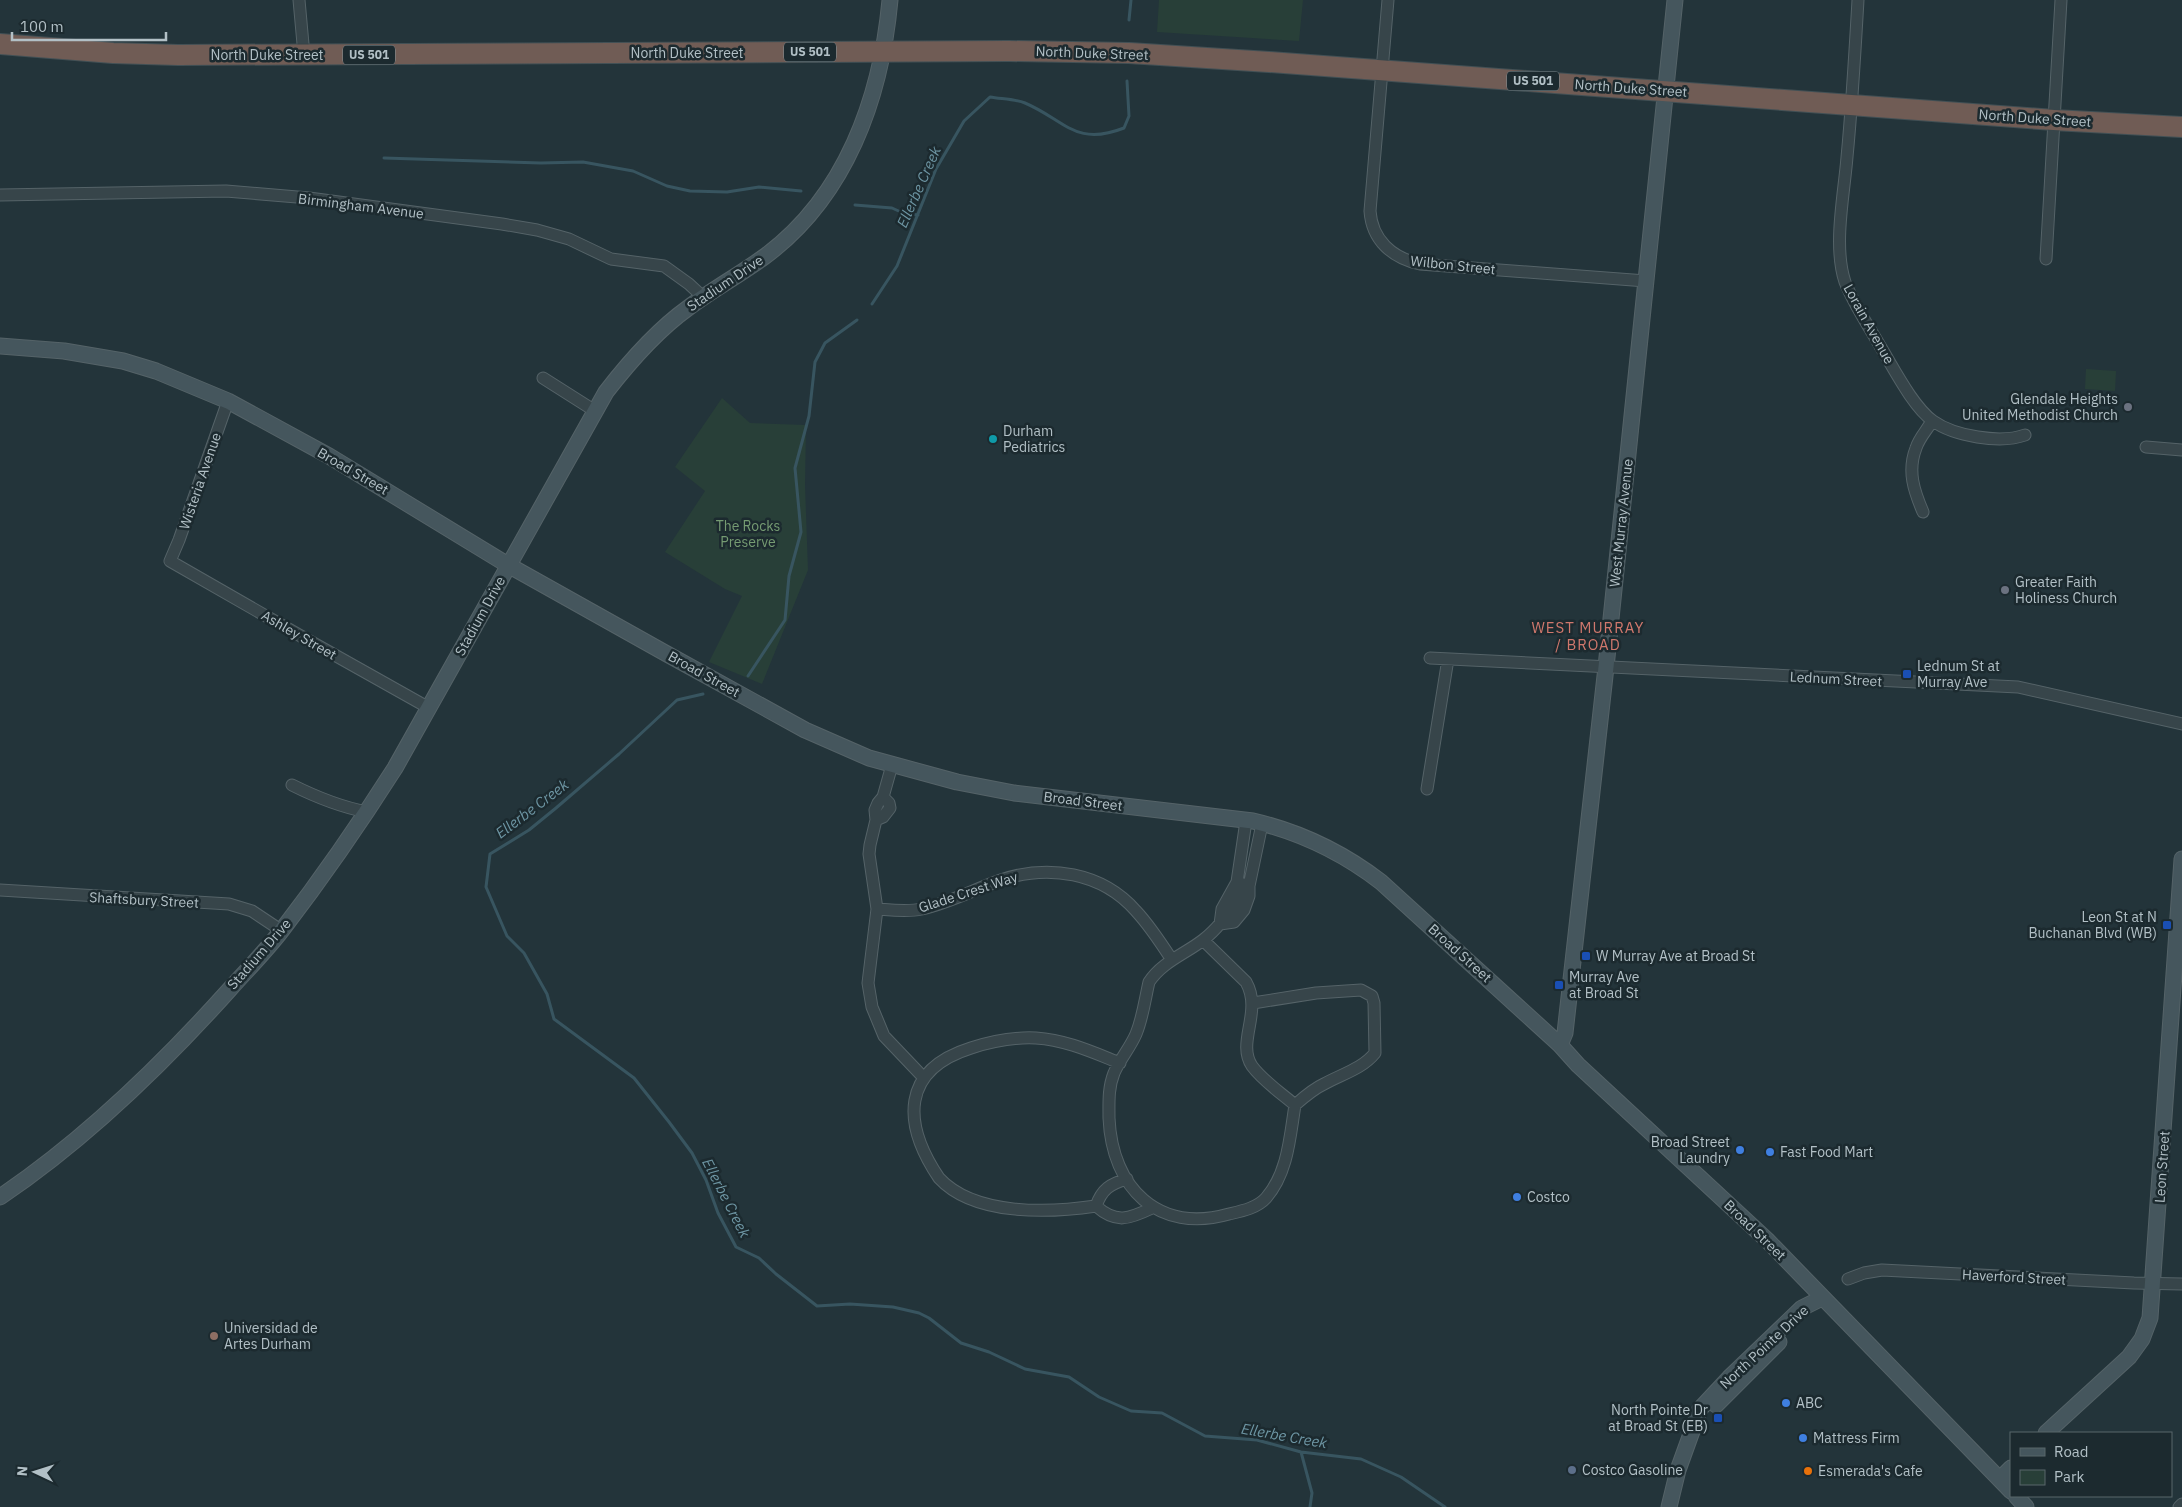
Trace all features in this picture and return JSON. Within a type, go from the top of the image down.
[{"type":"highway","name":"North Duke Street","points":[[0,44],[113,53],[178,55],[883,51],[1129,53],[1667,90],[2054,120],[2182,127]]},
{"type":"street","points":[[299,0],[304,55]]},
{"type":"street","name":"Stadium Drive","points":[[0,1197],[33,1175],[103,1117],[172,1052],[282,931],[367,812],[395,768],[606,392],[641,349],[670,322],[703,297],[764,257],[803,222],[824,196],[844,164],[857,137],[874,90],[883,51],[890,0]]},
{"type":"street","name":"Wilbon Street","points":[[1388,0],[1370,211],[1374,229],[1390,252],[1399,258],[1420,264],[1646,280]]},
{"type":"street","name":"West Murray Avenue","points":[[1560,1044],[1566,1033],[1675,0]]},
{"type":"street","name":"Lorain Avenue","points":[[1858,0],[1852,104],[1840,243],[1841,272],[1850,294],[1897,374],[1911,396],[1932,421]]},
{"type":"street","points":[[2046,259],[2061,0]]},
{"type":"street","name":"Birmingham Avenue","points":[[0,195],[226,192],[310,198],[502,224],[537,230],[569,239],[611,259],[664,266],[703,297]]},
{"type":"street","name":"Broad Street","points":[[0,346],[64,351],[123,361],[156,371],[228,401],[375,483],[508,565],[835,744],[892,765],[957,782],[1014,793],[1246,820],[1318,842],[1365,870],[1560,1044],[1578,1065],[1767,1240],[2010,1490]]},
{"type":"street","points":[[543,378],[595,411]]},
{"type":"street","name":"Wisteria Avenue","points":[[170,561],[228,401]]},
{"type":"street","points":[[1923,512],[1912,480],[1911,471],[1916,448],[1932,421],[1975,436],[1988,438],[2010,438],[2025,435]]},
{"type":"street","points":[[2146,447],[2182,450]]},
{"type":"street","name":"Ashley Street","points":[[170,561],[429,708]]},
{"type":"street","name":"Lednum Street","points":[[1430,658],[2018,687],[2182,724]]},
{"type":"street","points":[[1427,789],[1448,658]]},
{"type":"street","points":[[892,765],[883,797],[875,810],[876,820],[869,854],[877,910],[868,971],[872,1007],[884,1036],[924,1078]]},
{"type":"street","points":[[292,785],[344,806],[367,812]]},
{"type":"street","points":[[1220,924],[1222,910],[1237,882],[1246,820]]},
{"type":"street","points":[[1253,1003],[1316,993],[1361,990],[1372,996],[1374,1003],[1375,1053],[1367,1064],[1324,1084],[1305,1096],[1296,1105],[1284,1165],[1278,1182],[1265,1199],[1243,1211],[1202,1220],[1175,1218],[1152,1208],[1127,1179],[1114,1147],[1109,1120],[1110,1086],[1140,1025],[1149,982],[1160,969],[1203,940],[1220,924],[1234,922],[1249,886],[1262,824]]},
{"type":"street","name":"Leon Street","points":[[2047,1432],[2129,1357],[2139,1343],[2150,1318],[2179,952],[2182,859]]},
{"type":"street","name":"Glade Crest Way","points":[[877,910],[922,908],[1017,876],[1050,871],[1067,873],[1094,881],[1118,894],[1150,926],[1172,960]]},
{"type":"street","points":[[1237,882],[1249,886]]},
{"type":"street","points":[[1237,882],[1242,903]]},
{"type":"street","name":"Shaftsbury Street","points":[[0,890],[229,904],[252,911],[282,931]]},
{"type":"street","points":[[1203,940],[1246,982],[1253,1003],[1246,1054],[1251,1065],[1296,1105]]},
{"type":"street","points":[[1120,1063],[1068,1044],[1024,1038],[1000,1040],[951,1055],[932,1067],[924,1078],[915,1100],[916,1128],[935,1172],[946,1184],[964,1195],[1021,1211],[1052,1211],[1096,1206],[1106,1215],[1114,1218],[1128,1218],[1152,1208]]},
{"type":"street","points":[[1096,1206],[1100,1194],[1106,1187],[1112,1183],[1127,1179]]},
{"type":"street","name":"Haverford Street","points":[[1848,1279],[1864,1273],[1882,1270],[2182,1284]]},
{"type":"street","name":"North Pointe Drive","points":[[1670,1507],[1678,1470],[1693,1430],[1810,1313],[1822,1298]]},
{"type":"street","points":[[2000,1479],[2010,1469]]},
{"type":"street","points":[[2017,1497],[2026,1507]]},
{"type":"green space","points":[[1159,0],[1303,0],[1299,41],[1157,32]]},
{"type":"green space","points":[[2086,369],[2116,371],[2115,391],[2085,389]]},
{"type":"green space","name":"The Rocks Preserve","points":[[722,398],[750,423],[806,425],[805,485],[808,570],[762,684],[709,662],[742,596],[725,589],[665,552],[705,491],[675,467]]},
{"type":"waterway","name":"Ellerbe Creek","points":[[1129,20],[1131,0]]},
{"type":"waterway","name":"Ellerbe Creek","points":[[872,304],[897,266],[936,169],[964,121],[990,97],[1025,103],[1071,129],[1082,133],[1107,133],[1124,128],[1129,116],[1127,81]]},
{"type":"waterway","points":[[384,158],[541,163],[583,162],[633,171],[667,186],[690,191],[727,192],[759,187],[801,191]]},
{"type":"waterway","points":[[855,205],[892,208],[903,213],[918,215]]},
{"type":"waterway","name":"Ellerbe Creek","points":[[748,676],[785,620],[789,576],[801,532],[795,468],[809,416],[815,362],[825,343],[857,320]]},
{"type":"waterway","name":"Ellerbe Creek","points":[[703,694],[677,700],[619,754],[556,808],[529,830],[490,854],[486,887],[507,936],[524,953],[547,994],[554,1019],[634,1078],[692,1153],[706,1180],[718,1213],[736,1247],[759,1258],[817,1306],[850,1304],[893,1307],[919,1313],[929,1318],[961,1343],[989,1352],[1025,1369],[1069,1377],[1099,1397],[1131,1411],[1162,1413],[1205,1436],[1257,1440],[1301,1452],[1361,1459],[1401,1477],[1445,1507]]},
{"type":"waterway","points":[[1301,1452],[1312,1493],[1310,1507]]},
{"type":"place","name":"Glendale Heights United Methodist Church","points":[[2128,407]]},
{"type":"place","name":"Durham Pediatrics","points":[[993,439]]},
{"type":"place","name":"Greater Faith Holiness Church","points":[[2005,590]]},
{"type":"place","name":"Lednum St at Murray Ave","points":[[1907,674]]},
{"type":"place","name":"Leon St at N Buchanan Blvd (WB)","points":[[2167,925]]},
{"type":"place","name":"W Murray Ave at Broad St","points":[[1586,956]]},
{"type":"place","name":"Murray Ave at Broad St","points":[[1559,985]]},
{"type":"place","name":"Broad Street Laundry","points":[[1740,1150]]},
{"type":"place","name":"Fast Food Mart","points":[[1770,1152]]},
{"type":"place","name":"Costco","points":[[1517,1197]]},
{"type":"place","name":"Universidad de Artes Durham","points":[[214,1336]]},
{"type":"place","name":"ABC","points":[[1786,1403]]},
{"type":"place","name":"North Pointe Dr at Broad St (EB)","points":[[1718,1418]]},
{"type":"place","name":"Mattress Firm","points":[[1803,1438]]},
{"type":"place","name":"Costco Gasoline","points":[[1572,1470]]},
{"type":"place","name":"Esmerada's Cafe","points":[[1808,1471]]},
{"type":"district","name":"WEST MURRAY / BROAD","points":[[1588,636]]}]
